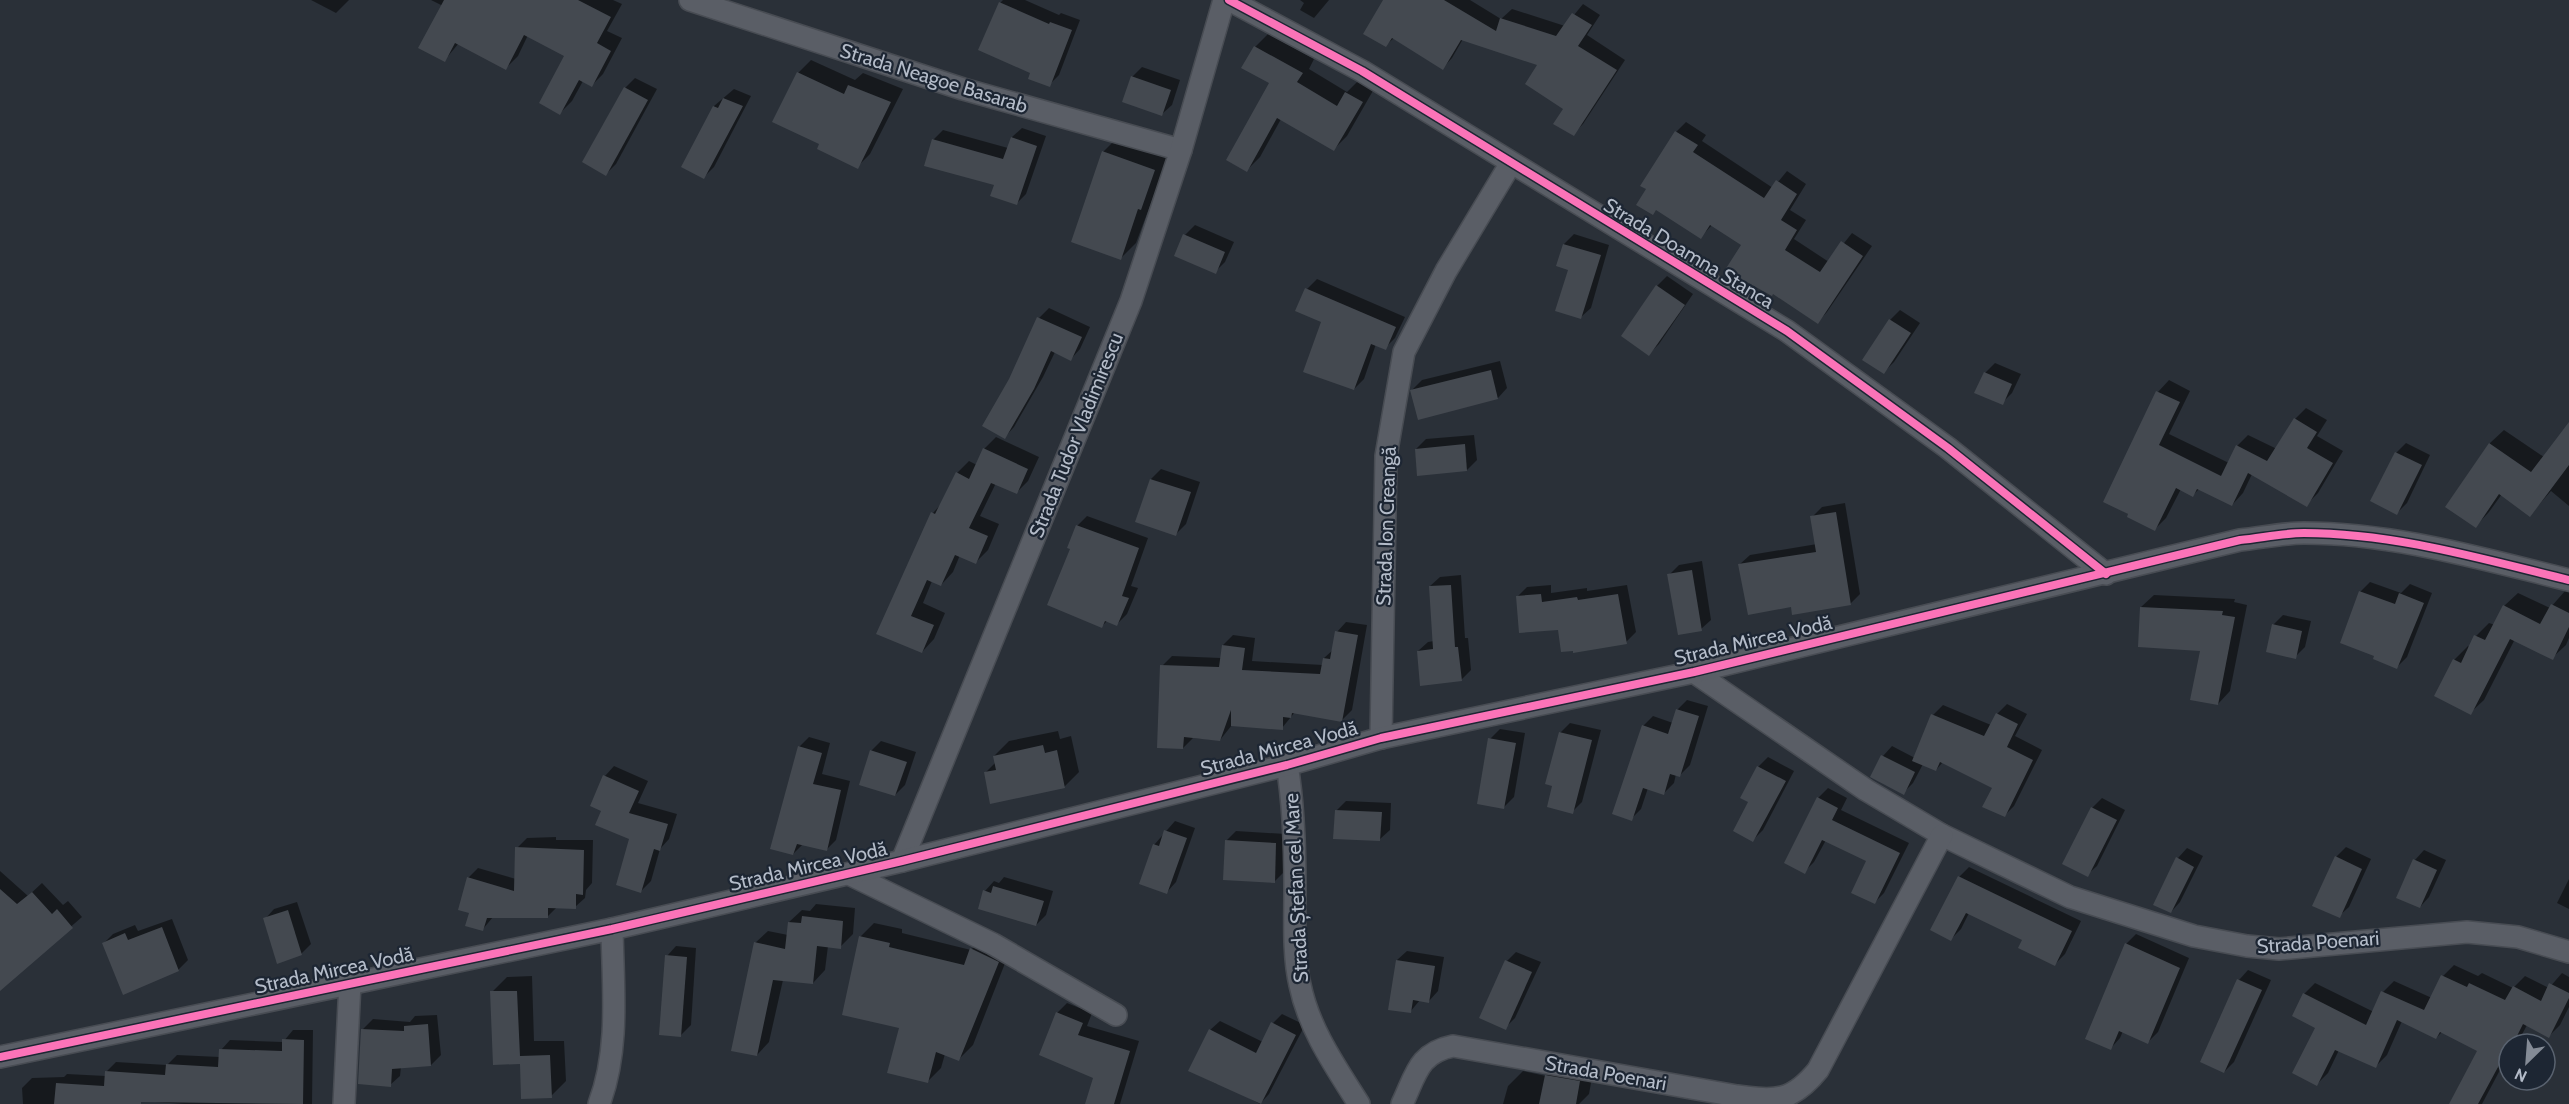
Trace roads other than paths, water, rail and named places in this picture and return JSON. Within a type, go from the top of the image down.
[{"type":"street","name":"Strada Neagoe Basarab","points":[[690,0],[963,90],[1181,150]]},
{"type":"street","name":"Strada Tudor Vladimirescu","points":[[902,861],[1131,301],[1181,150],[1224,0]]},
{"type":"street","name":"Strada Doamna Stanca","points":[[1229,0],[1362,71],[1787,331],[1948,448],[2106,574]]},
{"type":"street","name":"Strada Ion Creangă","points":[[1381,738],[1386,456],[1404,352],[1446,271],[1511,163]]},
{"type":"street","name":"Strada Mircea Vodă","points":[[0,1057],[612,929],[902,861],[1287,765],[1381,738],[1694,672],[2240,540],[2302,533],[2355,536],[2438,548],[2569,580]]},
{"type":"street","name":"Strada Poenari","points":[[1694,672],[1866,790],[1942,835],[2070,897],[2194,936],[2247,946],[2279,949],[2467,932],[2518,937],[2569,952]]},
{"type":"street","name":"Strada Ștefan cel Mare","points":[[1287,765],[1294,806],[1295,925],[1299,984],[1310,1019],[1323,1047],[1359,1104]]},
{"type":"street","name":"Strada Poenari","points":[[1402,1104],[1424,1060],[1436,1050],[1453,1047],[1763,1099],[1787,1097],[1806,1085],[1818,1070],[1942,835]]},
{"type":"street","points":[[849,874],[993,944],[1116,1015]]},
{"type":"street","points":[[599,1104],[604,1092],[614,1036],[612,929]]},
{"type":"street","points":[[344,1104],[350,983]]}]
